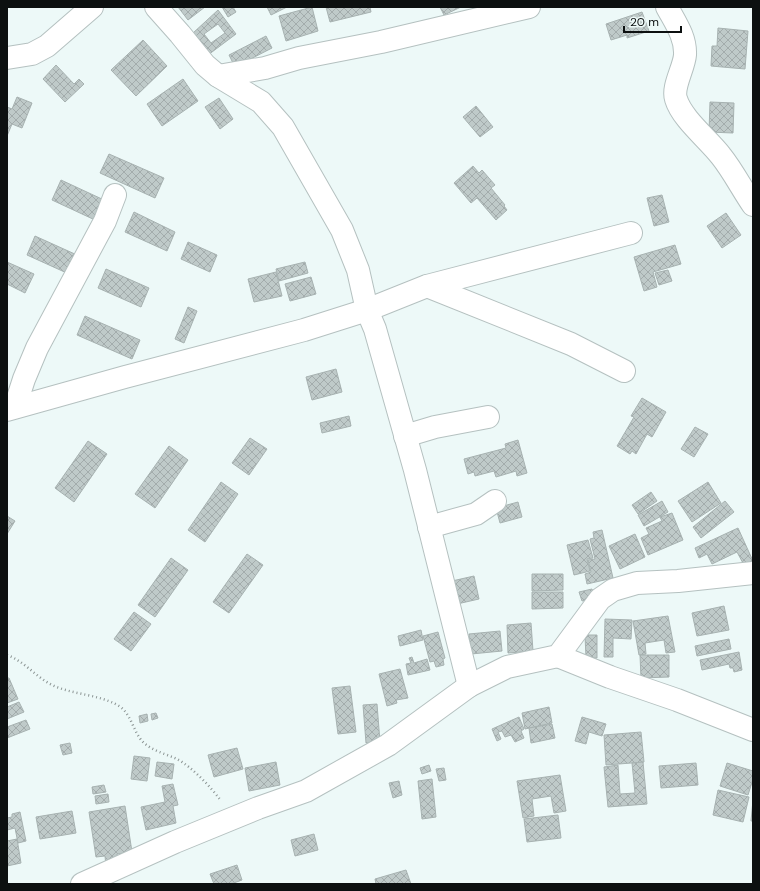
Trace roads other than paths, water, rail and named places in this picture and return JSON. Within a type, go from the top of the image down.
[{"type":"street","points":[[7,58],[32,54],[47,46],[92,7]]},
{"type":"street","points":[[156,7],[205,64],[218,76],[261,102],[283,127],[342,230],[358,270],[367,310],[375,329],[406,436],[469,686]]},
{"type":"street","points":[[218,76],[265,68],[299,58],[381,42],[529,7]]},
{"type":"street","points":[[667,7],[682,35],[684,44],[685,56],[675,93],[676,100],[682,111],[722,157],[753,205]]},
{"type":"street","points":[[11,409],[37,348],[105,221],[115,195]]},
{"type":"street","points":[[11,409],[125,377],[304,330],[367,310],[427,286],[631,233]]},
{"type":"street","points":[[427,286],[571,344],[624,371]]},
{"type":"street","points":[[406,436],[435,427],[488,417]]},
{"type":"street","points":[[429,527],[476,514],[495,501]]},
{"type":"street","points":[[558,656],[600,599],[613,590],[637,583],[678,581],[753,573]]},
{"type":"street","points":[[82,884],[175,842],[233,818],[306,791],[358,763],[388,744],[469,686],[507,667],[558,656],[753,730]]}]
